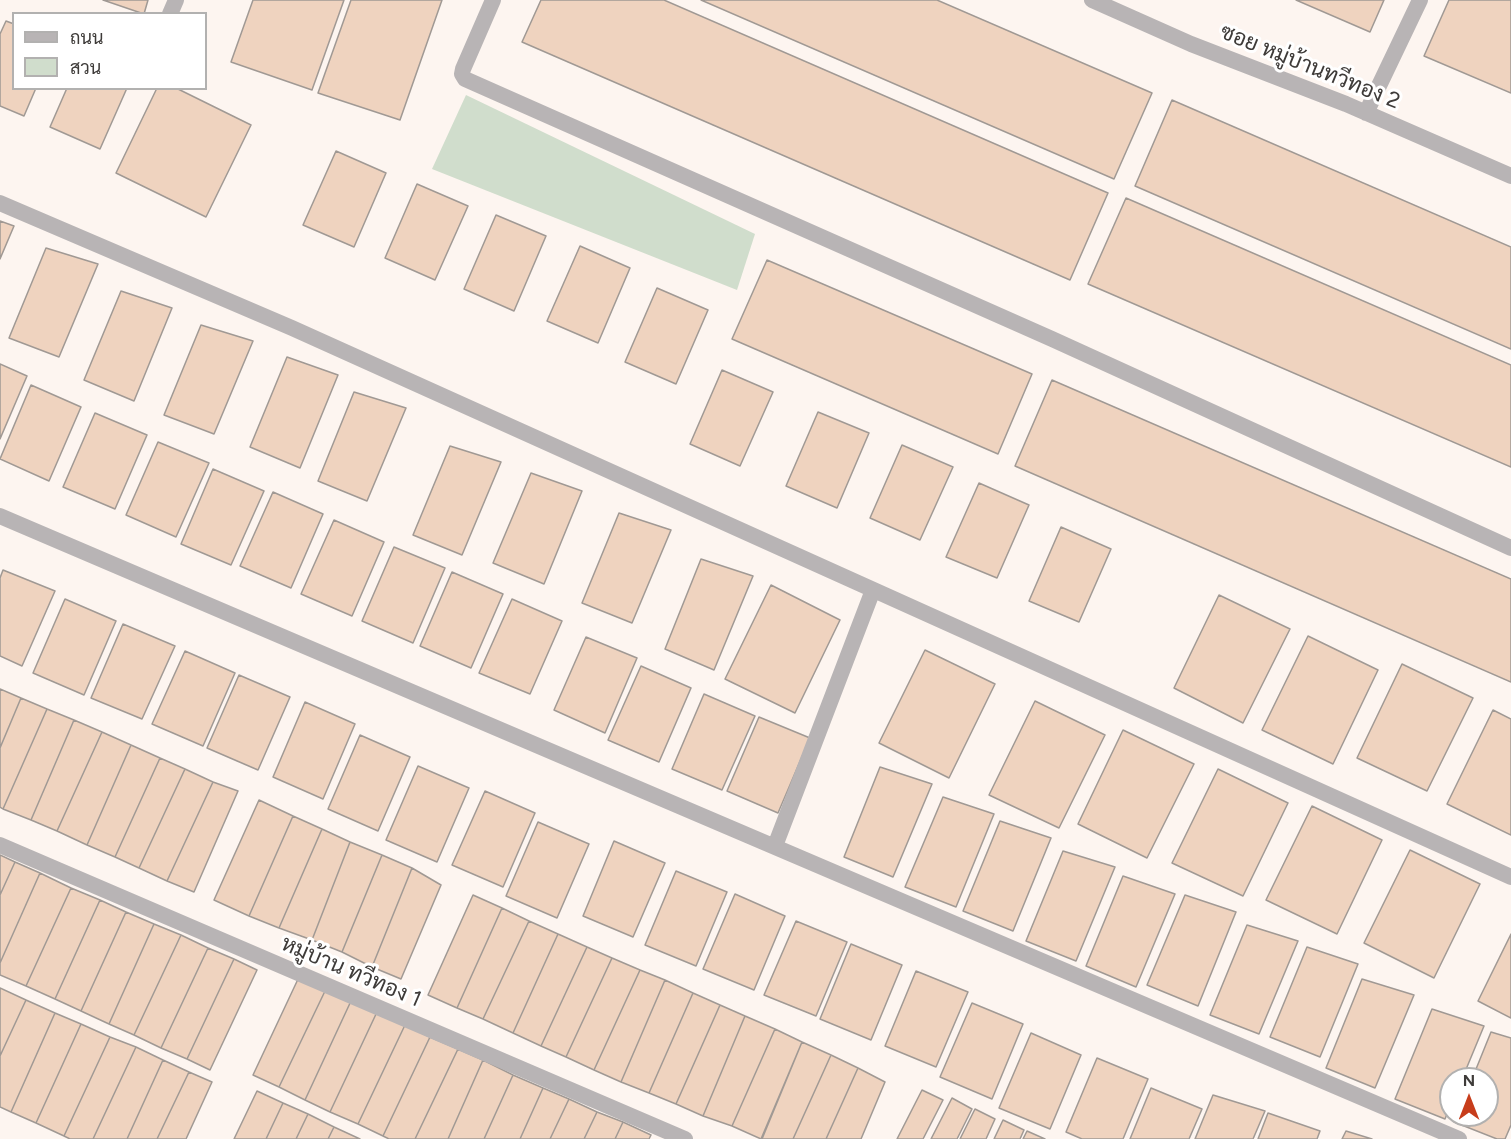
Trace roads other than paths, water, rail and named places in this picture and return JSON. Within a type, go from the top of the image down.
[{"type":"street","points":[[494,0],[463,69],[462,74],[465,79],[1052,339],[1511,548]]},
{"type":"street","name":"ซอย หมู่บ้านทวีทอง 2","points":[[1092,0],[1191,44],[1366,113],[1511,176]]},
{"type":"street","points":[[1366,113],[1420,0]]},
{"type":"street","points":[[0,203],[292,328],[1511,877]]},
{"type":"street","points":[[0,516],[1459,1139]]},
{"type":"street","points":[[775,846],[873,590]]},
{"type":"street","name":"หมู่บ้าน ทวีทอง 1","points":[[0,845],[685,1139]]}]
